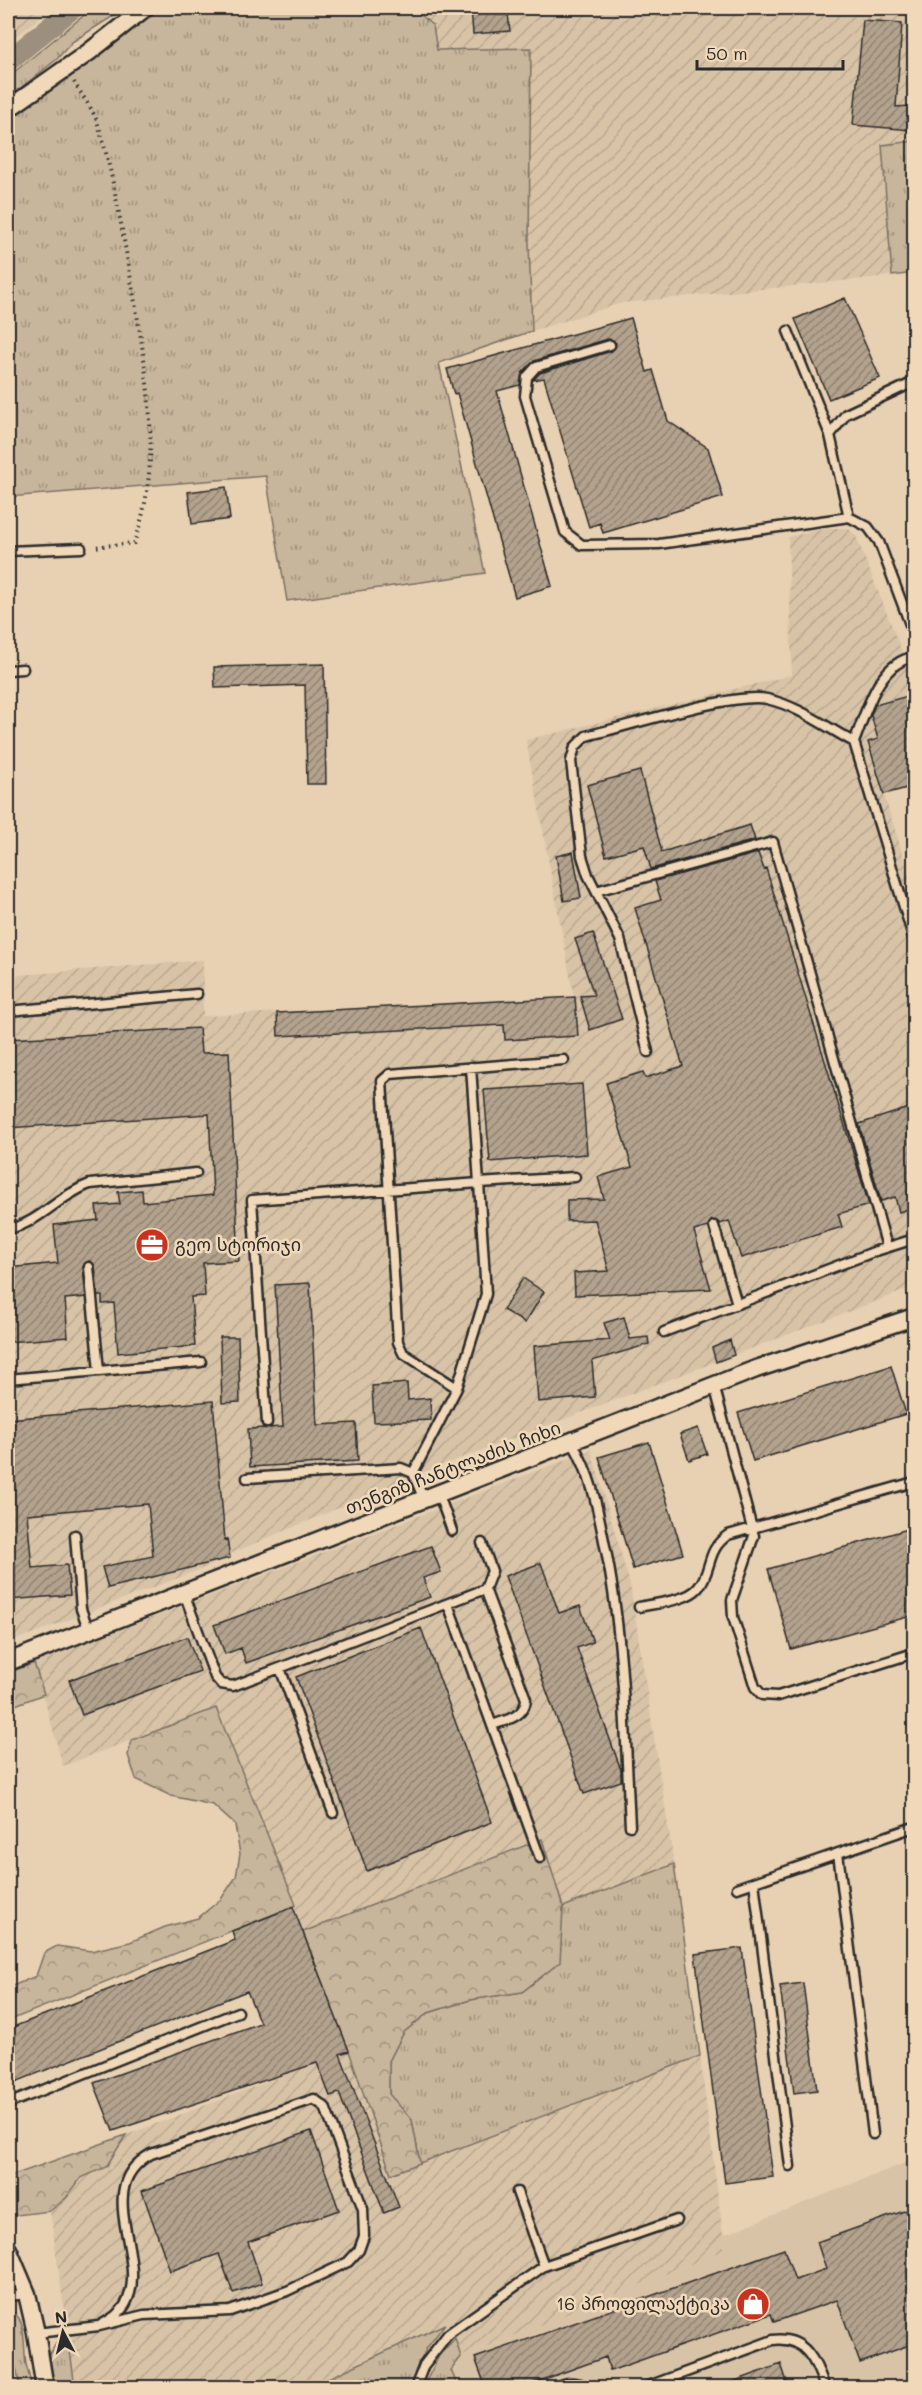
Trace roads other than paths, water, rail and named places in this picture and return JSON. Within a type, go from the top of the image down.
[{"type":"street","points":[[8,109],[145,8]]},
{"type":"street","name":"თენგიზ ჩანტლაძის ჩიხი","points":[[8,1662],[431,1498],[714,1385],[842,1339],[915,1317]]},
{"type":"street","points":[[8,2249],[27,2294],[45,2388]]},
{"type":"lane","points":[[788,331],[830,435],[849,517]]},
{"type":"lane","points":[[610,345],[536,367],[526,377],[525,396],[563,527],[582,545],[659,544],[849,517],[868,527],[879,542],[915,635]]},
{"type":"lane","points":[[830,435],[846,414],[915,382]]},
{"type":"lane","points":[[8,551],[81,548]]},
{"type":"lane","points":[[915,657],[904,658],[885,675],[873,695],[854,742],[915,940]]},
{"type":"lane","points":[[8,670],[23,669]]},
{"type":"lane","points":[[648,1052],[620,939],[596,891],[582,856],[571,761],[575,747],[586,736],[722,702],[764,698],[786,705],[854,742]]},
{"type":"lane","points":[[596,891],[773,842],[887,1247]]},
{"type":"lane","points":[[8,1011],[197,994]]},
{"type":"lane","points":[[457,1388],[403,1353],[398,1342],[382,1081],[390,1074],[564,1060]]},
{"type":"lane","points":[[413,1473],[457,1388],[486,1294],[471,1067]]},
{"type":"lane","points":[[8,1229],[34,1221],[76,1189],[90,1184],[196,1173]]},
{"type":"lane","points":[[267,1423],[252,1200],[575,1177]]},
{"type":"lane","points":[[714,1226],[736,1304]]},
{"type":"lane","points":[[664,1332],[887,1247],[915,1239]]},
{"type":"lane","points":[[89,1267],[99,1371]]},
{"type":"lane","points":[[8,1379],[201,1362]]},
{"type":"lane","points":[[714,1385],[754,1536],[732,1600],[733,1617],[755,1687],[762,1695],[778,1696],[915,1653]]},
{"type":"lane","points":[[572,1442],[592,1482],[611,1571],[620,1632],[630,1826]]},
{"type":"lane","points":[[247,1478],[401,1468],[413,1473],[452,1531]]},
{"type":"lane","points":[[639,1607],[688,1595],[698,1587],[712,1550],[728,1535],[753,1530],[915,1482]]},
{"type":"lane","points":[[75,1535],[81,1609],[89,1630]]},
{"type":"lane","points":[[482,1543],[492,1571],[485,1589],[526,1699],[526,1708],[520,1714],[492,1725]]},
{"type":"lane","points":[[184,1593],[215,1677],[221,1684],[233,1686],[485,1589]]},
{"type":"lane","points":[[448,1604],[540,1858]]},
{"type":"lane","points":[[280,1668],[333,1813]]},
{"type":"lane","points":[[737,1888],[915,1827]]},
{"type":"lane","points":[[838,1853],[873,2134]]},
{"type":"lane","points":[[754,1882],[790,2166]]},
{"type":"lane","points":[[8,2104],[238,2012]]},
{"type":"lane","points":[[36,2333],[99,2326],[161,2313],[230,2311],[287,2291],[348,2262],[359,2250],[364,2236],[363,2209],[321,2101],[305,2100],[151,2154],[138,2161],[130,2173],[122,2202],[132,2272],[127,2300],[116,2316],[99,2326]]},
{"type":"lane","points":[[517,2192],[544,2266]]},
{"type":"lane","points":[[415,2388],[424,2365],[448,2334],[544,2266],[677,2220]]},
{"type":"lane","points":[[8,2296],[27,2294]]},
{"type":"lane","points":[[643,2388],[773,2340],[783,2339],[799,2344],[810,2354],[825,2388]]},
{"type":"lane","points":[[555,2388],[561,2384],[574,2383],[588,2388]]},
{"type":"waterway","points":[[8,61],[73,8]]},
{"type":"place","name":"გეო სტორიჯი","points":[[152,1245]]},
{"type":"place","name":"16 პროფილაქტიკა","points":[[753,2304]]}]
